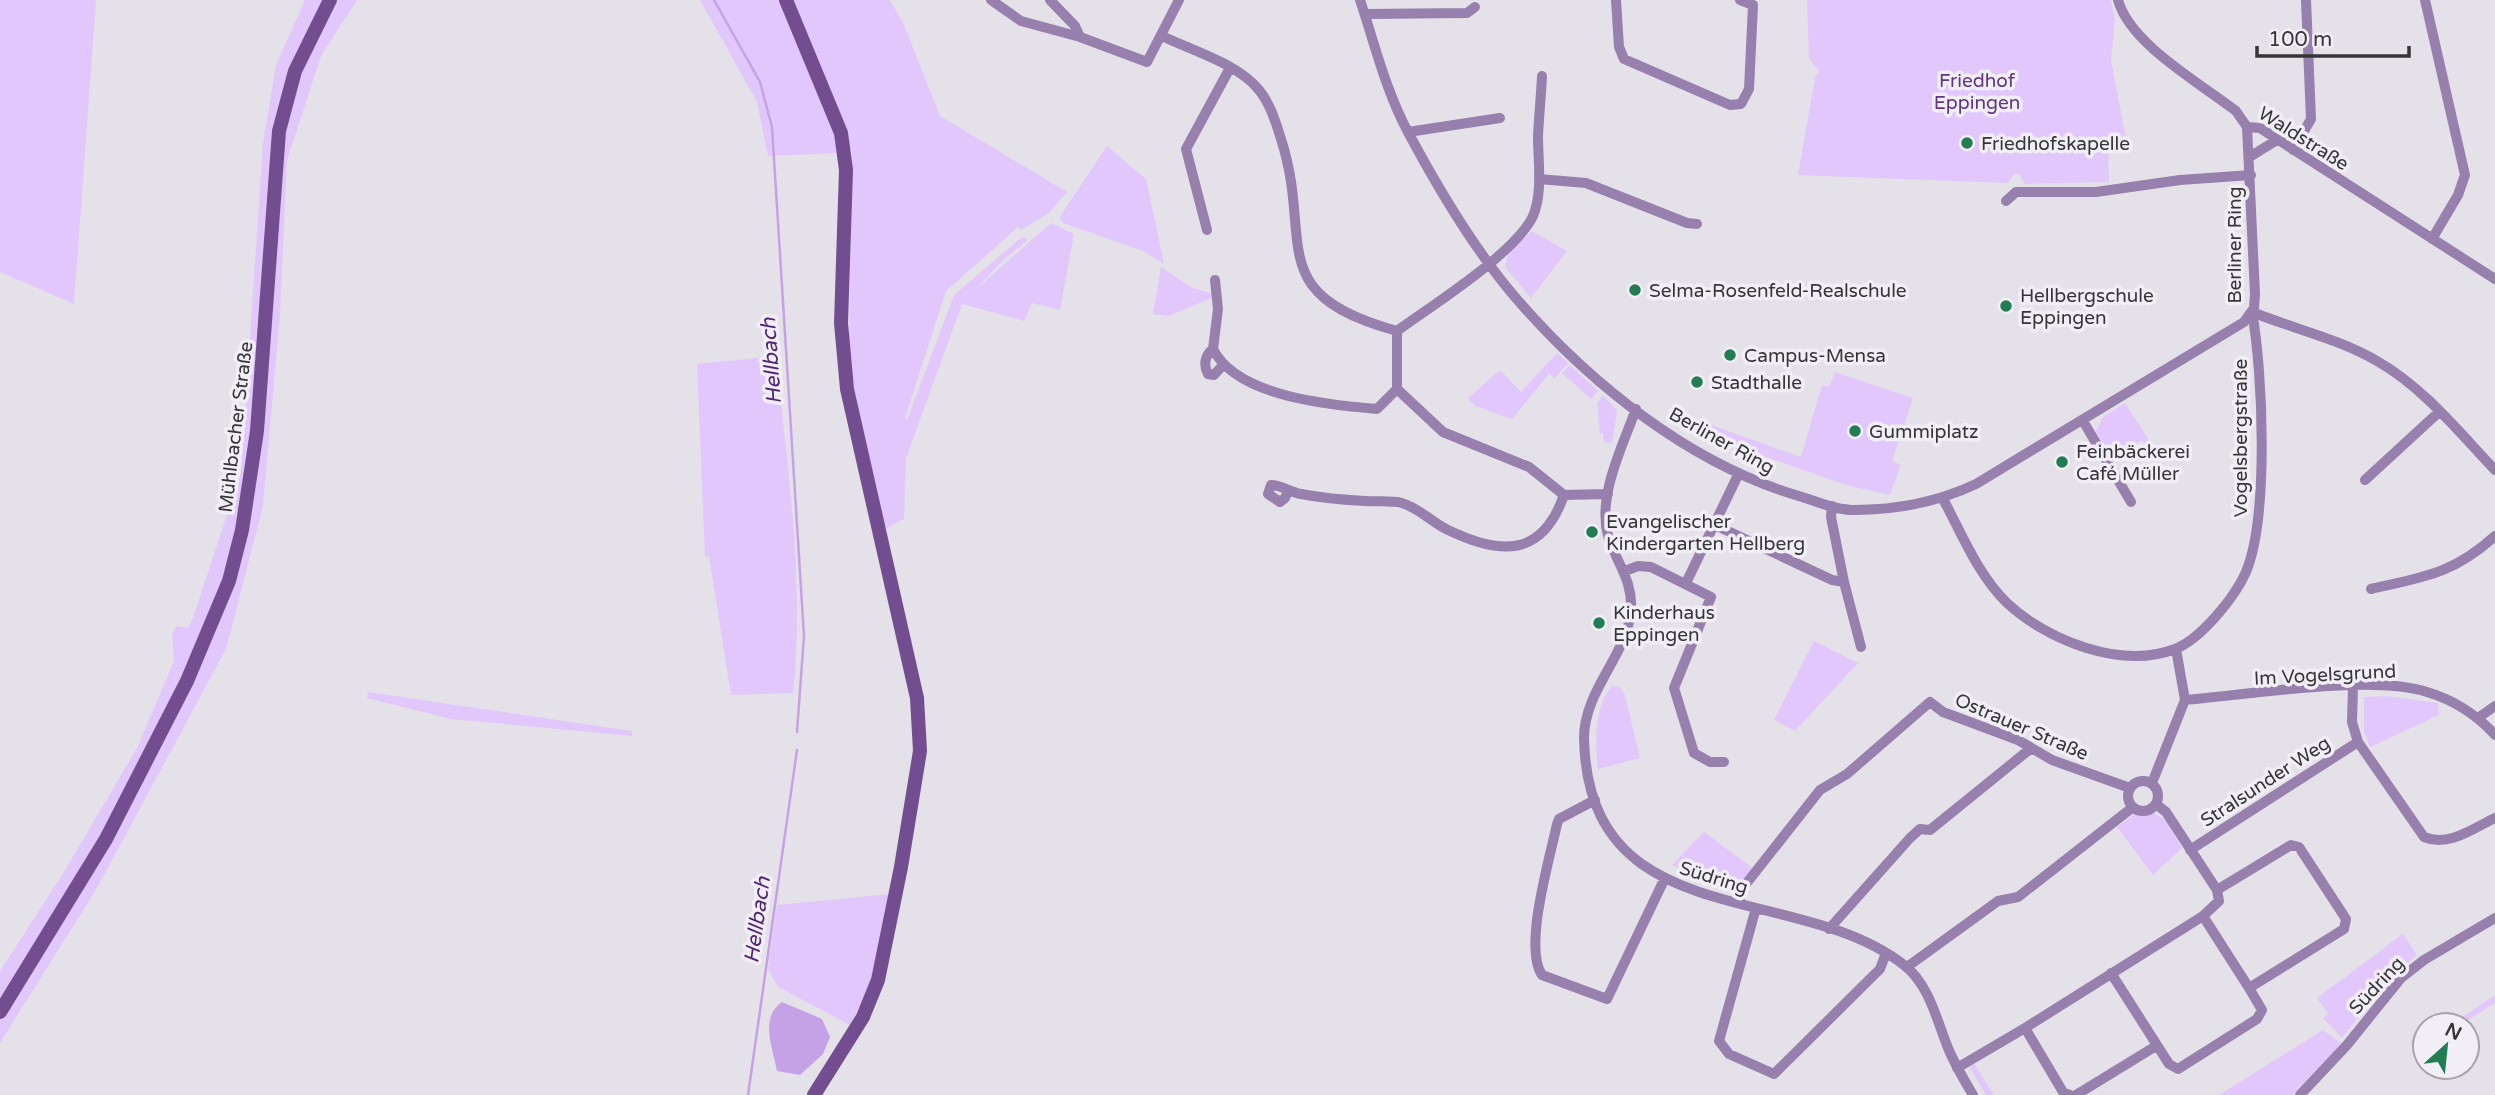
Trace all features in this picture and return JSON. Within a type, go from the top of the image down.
[{"type":"main road","name":"Mühlbacher Straße","points":[[0,1012],[106,839],[187,681],[229,581],[244,519],[257,431],[279,131],[295,71],[330,0]]},
{"type":"main road","points":[[786,0],[841,133],[846,170],[842,323],[847,389],[917,698],[920,730],[901,867],[878,980],[863,1017],[814,1095]]},
{"type":"street","points":[[991,0],[1021,21],[1080,37],[1147,62],[1179,0]]},
{"type":"street","points":[[1050,0],[1075,26],[1080,37]]},
{"type":"street","name":"Berliner Ring","points":[[1360,0],[1382,72],[1408,132],[1455,213],[1489,262],[1545,330],[1595,377],[1664,430],[1739,473],[1788,493],[1852,510],[1943,499],[1989,477],[2244,322],[2252,313],[2255,294],[2247,127]]},
{"type":"street","points":[[1616,0],[1619,47],[1624,59],[1730,105],[1741,104],[1749,89],[1753,5],[1740,0]]},
{"type":"street","name":"Waldstraße","points":[[2118,0],[2122,12],[2140,38],[2236,111],[2247,127],[2260,128],[2495,279]]},
{"type":"street","points":[[2293,150],[2311,119],[2306,0]]},
{"type":"street","points":[[2425,0],[2465,175],[2458,195],[2432,239]]},
{"type":"street","points":[[1365,14],[1467,13],[1475,7]]},
{"type":"street","points":[[1162,36],[1230,68],[1261,92],[1277,124],[1291,169],[1295,246],[1314,289],[1332,306],[1357,320],[1397,331]]},
{"type":"street","points":[[1207,230],[1186,149],[1230,68]]},
{"type":"street","points":[[1397,331],[1489,262],[1517,238],[1530,222],[1539,179],[1542,76]]},
{"type":"street","points":[[1408,132],[1500,118]]},
{"type":"street","points":[[2250,156],[2277,140]]},
{"type":"street","points":[[2006,201],[2015,192],[2096,192],[2180,180],[2251,175]]},
{"type":"street","points":[[1539,179],[1586,183],[1687,223],[1697,224]]},
{"type":"street","points":[[1214,280],[1219,309],[1213,349],[1205,364],[1208,374],[1214,375],[1223,365]]},
{"type":"street","points":[[2252,313],[2322,335],[2378,361],[2411,384],[2495,470]]},
{"type":"street","name":"Vogelsbergstraße","points":[[1943,499],[1988,582],[2029,621],[2056,636],[2120,654],[2150,655],[2176,649],[2205,628],[2224,605],[2245,573],[2253,548],[2258,514],[2260,435],[2257,338],[2252,313]]},
{"type":"street","points":[[1213,349],[1223,365],[1291,399],[1312,404],[1377,409],[1397,389],[1397,331]]},
{"type":"street","points":[[1397,389],[1443,432],[1528,467],[1564,495],[1608,494]]},
{"type":"street","name":"Südring","points":[[1636,409],[1608,494],[1605,524],[1614,552],[1625,571],[1631,595],[1628,625],[1592,697],[1585,720],[1587,773],[1595,800],[1622,844],[1664,880],[1861,938],[1907,968],[1940,1022],[1957,1068],[1973,1095]]},
{"type":"street","points":[[2365,480],[2439,412]]},
{"type":"street","points":[[2083,421],[2131,502]]},
{"type":"street","points":[[1686,583],[1739,473]]},
{"type":"street","points":[[1288,491],[1339,500],[1403,503],[1448,530],[1504,549],[1516,548],[1528,542],[1553,520],[1564,495]]},
{"type":"street","points":[[1832,506],[1831,517],[1844,582],[1854,610],[1861,647]]},
{"type":"street","points":[[1715,525],[1832,580],[1844,582]]},
{"type":"street","points":[[2371,589],[2436,574],[2470,559],[2495,536]]},
{"type":"street","points":[[1625,571],[1638,566],[1651,567],[1708,593],[1712,601],[1675,688],[1694,753],[1710,762],[1724,762]]},
{"type":"street","points":[[2152,783],[2185,701],[2176,649]]},
{"type":"street","points":[[2353,687],[2352,722],[2358,742],[2424,837],[2435,841],[2449,840],[2495,818]]},
{"type":"street","name":"Im Vogelsgrund","points":[[2185,701],[2353,687],[2406,687],[2452,701],[2479,718],[2495,734]]},
{"type":"street","name":"Ostrauer Straße","points":[[1739,903],[1742,889],[1820,790],[1847,774],[1930,702],[1943,712],[2018,740],[2030,749],[2130,788]]},
{"type":"street","points":[[2479,718],[2495,706]]},
{"type":"street","name":"Stralsunder Weg","points":[[2190,850],[2358,742]]},
{"type":"street","points":[[1829,929],[1920,829],[1930,830],[2030,749]]},
{"type":"street","points":[[2140,781],[2152,783],[2158,793],[2156,804],[2146,811],[2133,807],[2128,798],[2130,788],[2140,781]]},
{"type":"street","points":[[1595,800],[1559,819],[1557,824],[1535,941],[1537,965],[1542,975],[1607,999],[1664,880]]},
{"type":"street","points":[[1957,1068],[2203,916],[2219,901],[2217,890],[2166,812],[2156,804]]},
{"type":"street","points":[[1907,968],[1998,901],[2018,897],[2133,807]]},
{"type":"street","points":[[2217,890],[2291,845],[2299,847],[2346,919],[2344,929],[2249,988]]},
{"type":"street","points":[[1756,908],[1719,1041],[1729,1054],[1774,1074],[1880,969],[1886,953]]},
{"type":"street","points":[[2111,973],[2156,1046],[2169,1064],[2178,1069],[2257,1019],[2262,1010],[2203,916]]},
{"type":"street","name":"Südring","points":[[2300,1095],[2347,1045],[2401,978],[2495,918]]},
{"type":"street","points":[[2025,1028],[2063,1092],[2073,1095],[2156,1046]]},
{"type":"green space","points":[[0,0],[96,0],[74,304],[0,272]]},
{"type":"green space","points":[[305,0],[357,0],[321,56],[287,160],[280,314],[263,506],[226,649],[97,888],[0,1043],[0,971],[61,877],[137,748],[174,661],[172,634],[176,626],[188,628],[194,615],[241,472],[263,144],[276,65]]},
{"type":"green space","points":[[700,0],[890,0],[904,25],[940,116],[1067,192],[1050,212],[1021,230],[1018,227],[946,291],[905,418],[907,420],[954,295],[1022,237],[1028,240],[1002,261],[975,290],[1051,223],[1074,234],[1060,310],[1032,303],[1024,321],[962,304],[906,458],[904,519],[885,529],[852,380],[849,342],[852,149],[839,148],[840,153],[768,156],[757,102]]},
{"type":"green space","name":"Friedhof Eppingen","points":[[1807,0],[2111,0],[2115,20],[2111,60],[2128,149],[2108,152],[2109,182],[2025,184],[2019,174],[2014,174],[2008,183],[1798,175],[1815,78],[1819,71],[1809,58]]},
{"type":"green space","points":[[1107,146],[1146,179],[1164,264],[1143,251],[1063,223],[1059,218]]},
{"type":"green space","points":[[1532,231],[1567,251],[1531,298],[1506,268],[1506,262],[1514,247]]},
{"type":"green space","points":[[1161,267],[1192,288],[1214,294],[1214,297],[1168,316],[1153,314]]},
{"type":"green space","points":[[1557,353],[1568,363],[1555,378],[1549,374],[1512,419],[1475,406],[1468,398],[1500,370],[1521,392]]},
{"type":"green space","points":[[776,356],[796,566],[793,693],[731,695],[709,556],[705,557],[697,364]]},
{"type":"green space","points":[[1570,365],[1598,391],[1591,399],[1562,373]]},
{"type":"green space","name":"Gummiplatz","points":[[1835,372],[1913,398],[1892,461],[1901,465],[1890,495],[1846,485],[1707,436],[1711,425],[1801,457],[1822,385],[1829,387]]},
{"type":"green space","points":[[1603,395],[1617,411],[1612,443],[1604,442],[1603,433],[1600,433],[1597,403]]},
{"type":"green space","points":[[2125,403],[2150,442],[2146,445],[2142,440],[2111,459],[2096,431],[2103,417]]},
{"type":"green space","points":[[1814,641],[1858,663],[1795,731],[1774,720]]},
{"type":"green space","points":[[1612,686],[1620,687],[1625,695],[1640,758],[1598,769],[1596,737],[1599,714]]},
{"type":"green space","points":[[368,692],[632,731],[632,736],[451,719],[367,698]]},
{"type":"green space","points":[[2386,696],[2438,703],[2439,715],[2370,747],[2364,731],[2364,697]]},
{"type":"green space","points":[[2154,813],[2166,821],[2182,848],[2153,875],[2117,827],[2135,814]]},
{"type":"green space","points":[[1704,832],[1754,869],[1739,888],[1691,874],[1672,865]]},
{"type":"green space","points":[[890,894],[869,988],[850,1025],[778,987],[768,969],[777,905]]},
{"type":"green space","points":[[2403,934],[2417,955],[2385,982],[2342,1038],[2323,1018],[2328,1014],[2317,998]]},
{"type":"green space","points":[[2495,995],[2495,1003],[2481,1012],[2472,1011]]},
{"type":"green space","points":[[2323,1030],[2342,1044],[2292,1095],[2219,1095]]},
{"type":"green space","points":[[1974,1063],[1994,1095],[1986,1095],[1970,1068]]},
{"type":"shaded area","points":[[782,1002],[822,1019],[830,1037],[823,1054],[800,1075],[777,1071],[769,1025],[771,1016]]},
{"type":"waterway","name":"Hellbach","points":[[714,0],[760,82],[772,127],[804,636],[797,732]]},
{"type":"waterway","name":"Hellbach","points":[[748,1095],[797,750]]},
{"type":"place","name":"Friedhofskapelle","points":[[1967,143]]},
{"type":"place","name":"Selma-Rosenfeld-Realschule","points":[[1635,290]]},
{"type":"place","name":"Hellbergschule Eppingen","points":[[2006,306]]},
{"type":"place","name":"Campus-Mensa","points":[[1730,355]]},
{"type":"place","name":"Stadthalle","points":[[1697,382]]},
{"type":"place","name":"Gummiplatz","points":[[1855,431]]},
{"type":"place","name":"Feinbäckerei Café Müller","points":[[2062,462]]},
{"type":"place","name":"Evangelischer Kindergarten Hellberg","points":[[1592,532]]},
{"type":"place","name":"Kinderhaus Eppingen","points":[[1599,623]]}]
